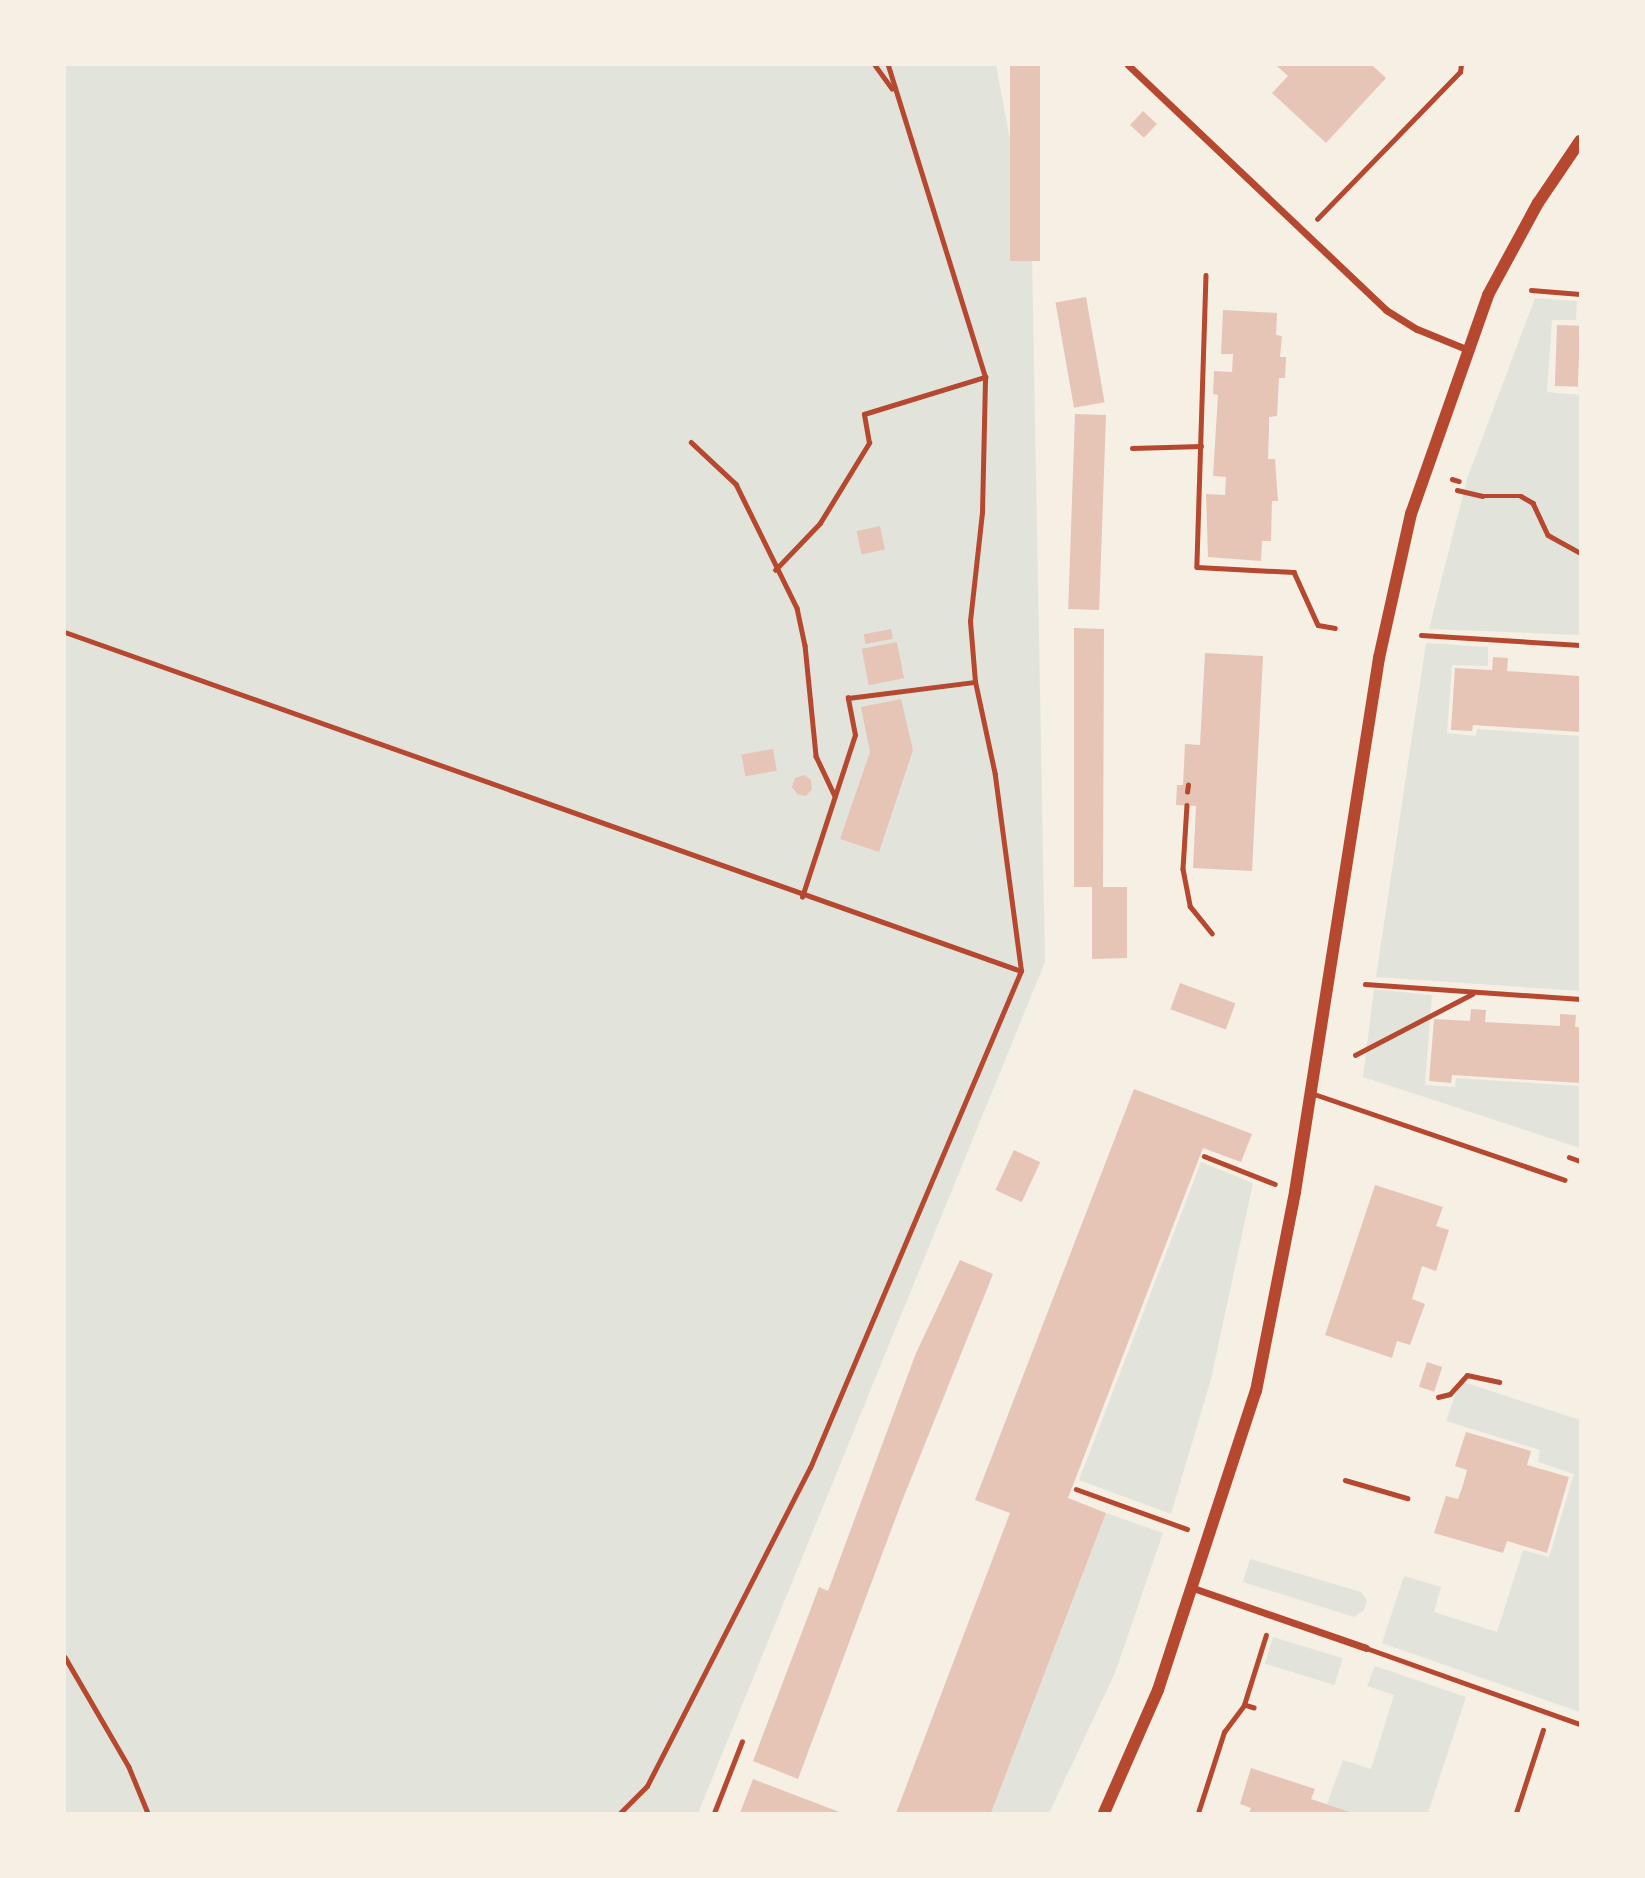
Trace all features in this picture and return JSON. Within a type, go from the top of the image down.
[{"type":"street","points":[[1128,65],[1386,310],[1417,329],[1466,349]]},
{"type":"street","points":[[1104,1813],[1158,1690],[1193,1588],[1264,1356],[1311,1093],[1390,605],[1429,454],[1488,295],[1538,203],[1580,141]]},
{"type":"street","points":[[1193,1588],[1366,1648]]},
{"type":"lane","points":[[1311,1093],[1565,1180]]},
{"type":"lane","points":[[1366,1648],[1580,1724]]},
{"type":"lane","points":[[714,1813],[742,1741]]},
{"type":"path","points":[[875,65],[895,91]]},
{"type":"path","points":[[620,1813],[647,1786],[810,1468],[1021,971],[995,775],[975,682],[970,621],[982,512],[985,377],[936,211],[888,65]]},
{"type":"path","points":[[1324,213],[1460,72],[1461,65]]},
{"type":"path","points":[[1206,275],[1197,567],[1294,572],[1318,625],[1335,628]]},
{"type":"path","points":[[1531,290],[1580,293]]},
{"type":"path","points":[[775,570],[820,523],[869,443],[864,414],[985,377]]},
{"type":"path","points":[[691,442],[736,484],[775,570],[797,608],[805,645],[816,756],[835,796]]},
{"type":"path","points":[[1132,448],[1201,446]]},
{"type":"path","points":[[1452,479],[1459,481]]},
{"type":"path","points":[[1457,490],[1482,496],[1521,496],[1533,503],[1548,534],[1580,553]]},
{"type":"path","points":[[65,632],[802,897],[1021,971]]},
{"type":"path","points":[[1421,635],[1580,645]]},
{"type":"path","points":[[802,897],[855,735],[848,698],[975,682]]},
{"type":"path","points":[[1187,792],[1188,785]]},
{"type":"path","points":[[1187,805],[1183,869],[1190,906],[1212,933]]},
{"type":"path","points":[[1364,984],[1580,999]]},
{"type":"path","points":[[1355,1055],[1473,993]]},
{"type":"path","points":[[1204,1156],[1252,1176]]},
{"type":"path","points":[[1437,1397],[1450,1394],[1467,1375],[1499,1382]]},
{"type":"path","points":[[1345,1480],[1407,1498]]},
{"type":"path","points":[[1076,1489],[1168,1523]]},
{"type":"path","points":[[1198,1813],[1224,1732],[1244,1705],[1273,1615]]},
{"type":"path","points":[[65,1657],[129,1767],[148,1813]]},
{"type":"path","points":[[1244,1705],[1254,1708]]},
{"type":"path","points":[[1516,1813],[1548,1712]]},
{"type":"shaded area","points":[[65,65],[996,65],[1032,256],[1045,962],[698,1813],[65,1813]]},
{"type":"shaded area","points":[[1535,298],[1577,301],[1576,320],[1552,320],[1547,392],[1580,395],[1580,635],[1429,629],[1467,479]]},
{"type":"shaded area","points":[[1426,643],[1488,647],[1488,666],[1452,665],[1447,733],[1476,736],[1477,729],[1580,736],[1580,991],[1376,977]]},
{"type":"shaded area","points":[[1374,989],[1432,995],[1425,1085],[1455,1087],[1456,1078],[1580,1086],[1580,1148],[1363,1077]]},
{"type":"shaded area","points":[[1201,1162],[1253,1183],[1211,1379],[1171,1514],[1079,1480]]},
{"type":"shaded area","points":[[1460,1381],[1580,1420],[1580,1712],[1382,1643],[1404,1576],[1441,1587],[1434,1612],[1497,1632],[1523,1550],[1549,1557],[1574,1474],[1538,1462],[1540,1450],[1446,1421]]},
{"type":"shaded area","points":[[1106,1513],[1163,1533],[1115,1673],[1049,1813],[991,1813]]},
{"type":"shaded area","points":[[1250,1559],[1361,1592],[1367,1600],[1364,1610],[1354,1617],[1243,1582]]},
{"type":"shaded area","points":[[1273,1637],[1343,1658],[1335,1685],[1265,1664]]},
{"type":"shaded area","points":[[1375,1666],[1466,1697],[1428,1813],[1352,1813],[1327,1804],[1343,1760],[1371,1769],[1394,1695],[1367,1686]]},
{"type":"building","points":[[1010,65],[1040,65],[1040,261],[1010,261]]},
{"type":"building","points":[[1276,65],[1372,65],[1386,78],[1326,143],[1272,93],[1288,76]]},
{"type":"building","points":[[1143,111],[1157,124],[1144,138],[1130,125]]},
{"type":"building","points":[[1086,297],[1105,402],[1074,408],[1055,302]]},
{"type":"building","points":[[1223,310],[1277,313],[1276,335],[1282,336],[1280,357],[1286,357],[1285,378],[1279,378],[1277,416],[1269,417],[1268,459],[1275,459],[1278,501],[1272,501],[1271,541],[1262,541],[1261,561],[1208,557],[1206,494],[1225,495],[1226,477],[1213,476],[1218,395],[1213,394],[1214,371],[1232,372],[1233,354],[1221,354]]},
{"type":"building","points":[[1557,325],[1580,326],[1578,387],[1555,386]]},
{"type":"building","points":[[1075,414],[1106,415],[1099,610],[1068,609]]},
{"type":"building","points":[[880,526],[885,549],[862,554],[857,531]]},
{"type":"building","points":[[1074,628],[1104,629],[1103,887],[1127,887],[1127,958],[1092,959],[1092,887],[1074,887]]},
{"type":"building","points":[[891,629],[893,639],[865,644],[864,634]]},
{"type":"building","points":[[897,642],[904,678],[869,685],[862,649]]},
{"type":"building","points":[[1205,653],[1263,656],[1252,871],[1193,868],[1196,806],[1176,805],[1177,785],[1183,785],[1185,744],[1200,745]]},
{"type":"building","points":[[1493,657],[1508,658],[1507,671],[1580,676],[1580,732],[1473,725],[1472,731],[1451,730],[1455,668],[1492,670]]},
{"type":"building","points":[[901,699],[913,750],[879,852],[840,839],[870,752],[861,707]]},
{"type":"building","points":[[773,749],[777,771],[745,776],[741,755]]},
{"type":"building","points":[[804,775],[811,780],[812,789],[806,796],[797,794],[792,787],[795,778]]},
{"type":"building","points":[[1180,983],[1235,1003],[1226,1029],[1170,1009]]},
{"type":"building","points":[[1471,1009],[1486,1010],[1485,1022],[1560,1026],[1560,1014],[1576,1015],[1575,1027],[1580,1027],[1580,1083],[1452,1075],[1451,1083],[1429,1081],[1434,1019],[1470,1021]]},
{"type":"building","points":[[1134,1089],[1252,1134],[1241,1162],[1203,1148],[1068,1498],[1106,1513],[991,1813],[896,1813],[1010,1513],[975,1500]]},
{"type":"building","points":[[1014,1150],[1040,1162],[1022,1202],[995,1190]]},
{"type":"building","points":[[1375,1185],[1443,1207],[1436,1226],[1449,1230],[1436,1271],[1422,1266],[1412,1299],[1425,1304],[1410,1345],[1397,1341],[1392,1358],[1325,1335]]},
{"type":"building","points":[[960,1260],[993,1274],[902,1501],[798,1779],[753,1761],[819,1587],[828,1591],[916,1353]]},
{"type":"building","points":[[1427,1362],[1442,1367],[1434,1392],[1419,1387]]},
{"type":"building","points":[[1466,1432],[1531,1451],[1527,1465],[1569,1477],[1547,1553],[1507,1541],[1503,1553],[1434,1533],[1446,1496],[1458,1499],[1463,1485],[1467,1470],[1455,1466]]},
{"type":"building","points":[[1251,1768],[1315,1789],[1311,1799],[1353,1813],[1249,1813],[1251,1808],[1240,1804]]},
{"type":"building","points":[[753,1779],[842,1813],[740,1813]]}]
